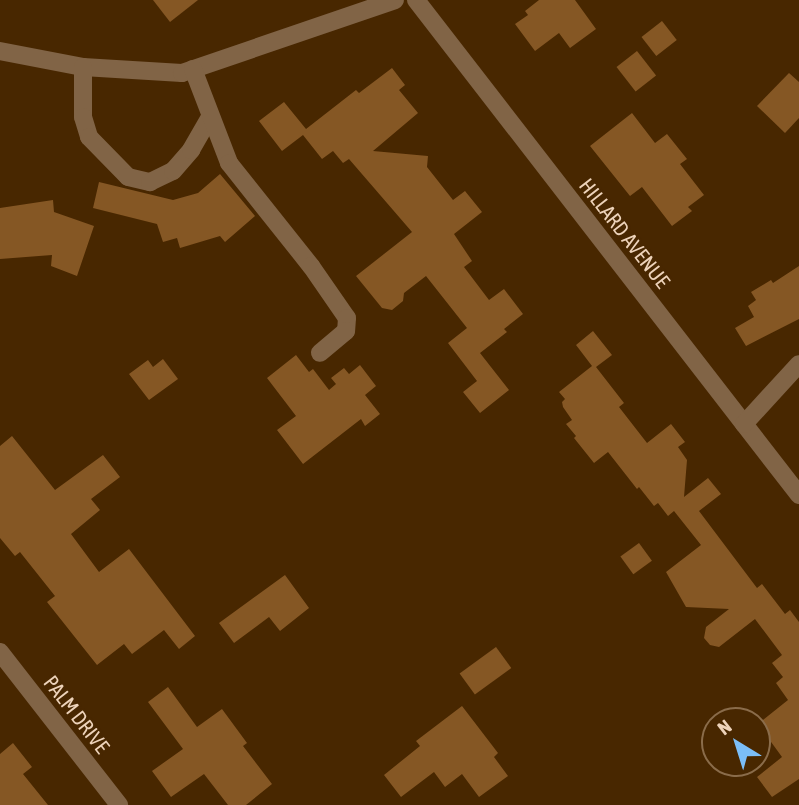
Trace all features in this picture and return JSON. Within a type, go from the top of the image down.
[{"type":"street","points":[[0,51],[83,67],[182,73],[395,0]]},
{"type":"street","name":"HILLARD AVENUE","points":[[416,0],[799,495]]},
{"type":"street","points":[[83,67],[82,117],[89,136],[128,177],[150,182],[173,171],[191,150],[210,117]]},
{"type":"street","points":[[193,69],[229,163],[311,266],[347,318],[346,331],[320,353]]},
{"type":"street","points":[[744,424],[799,364]]},
{"type":"street","name":"PALM DRIVE","points":[[0,652],[119,805]]},
{"type":"building","points":[[153,0],[198,0],[170,22]]},
{"type":"building","points":[[539,0],[575,0],[596,29],[570,48],[559,33],[535,51],[515,24],[528,15],[525,11]]},
{"type":"building","points":[[662,21],[677,40],[656,56],[642,37]]},
{"type":"building","points":[[637,51],[656,75],[636,91],[617,67]]},
{"type":"building","points":[[392,68],[405,85],[399,90],[418,113],[373,151],[428,156],[427,167],[453,200],[465,191],[482,212],[454,234],[472,261],[464,267],[489,300],[504,289],[523,314],[504,329],[507,332],[480,353],[509,390],[480,413],[463,392],[477,381],[448,343],[467,328],[426,276],[404,293],[403,301],[392,310],[382,308],[356,276],[412,232],[349,159],[343,163],[333,151],[322,159],[303,135],[282,151],[259,121],[284,102],[306,129],[356,90],[359,93]]},
{"type":"building","points":[[789,73],[799,82],[799,118],[785,133],[757,106]]},
{"type":"building","points":[[632,113],[655,143],[667,134],[687,159],[680,164],[704,195],[688,207],[692,211],[672,226],[642,187],[630,196],[590,146]]},
{"type":"building","points":[[220,174],[255,216],[225,242],[220,236],[180,248],[177,238],[163,242],[157,224],[93,208],[99,182],[173,200],[198,193]]},
{"type":"building","points":[[53,200],[54,212],[94,226],[77,276],[51,266],[52,255],[0,259],[0,208]]},
{"type":"building","points":[[799,266],[799,319],[746,346],[735,328],[754,317],[748,306],[756,300],[751,292],[771,280],[773,283]]},
{"type":"building","points":[[593,331],[612,355],[596,367],[624,403],[619,407],[647,443],[671,424],[685,442],[678,447],[687,460],[684,497],[708,478],[721,494],[699,511],[757,588],[762,584],[785,614],[790,610],[799,622],[799,779],[772,797],[757,777],[771,777],[771,766],[782,757],[771,742],[771,714],[788,700],[776,683],[783,677],[772,663],[782,655],[755,619],[719,647],[710,645],[704,638],[706,627],[729,609],[686,607],[666,572],[701,545],[674,511],[668,516],[658,503],[654,506],[639,487],[637,489],[608,452],[594,463],[566,424],[572,420],[563,407],[562,402],[565,399],[559,392],[592,366],[576,345]]},
{"type":"building","points":[[296,355],[309,372],[313,369],[329,390],[336,384],[331,378],[344,368],[349,374],[360,365],[376,386],[365,395],[380,414],[365,426],[361,419],[303,464],[277,430],[296,416],[267,378]]},
{"type":"building","points":[[163,359],[178,379],[149,400],[129,374],[148,360],[153,367]]},
{"type":"building","points":[[12,436],[55,490],[103,455],[120,477],[91,499],[100,510],[71,534],[99,572],[129,549],[195,636],[179,649],[164,630],[132,654],[124,644],[97,665],[47,602],[55,596],[20,552],[15,556],[0,538],[0,446]]},
{"type":"building","points":[[639,543],[652,561],[633,574],[620,557]]},
{"type":"building","points":[[285,575],[309,608],[280,631],[269,617],[234,643],[219,623]]},
{"type":"building","points":[[496,647],[511,668],[475,694],[460,673]]},
{"type":"building","points":[[168,687],[197,727],[222,709],[247,743],[243,746],[272,784],[246,805],[228,805],[204,774],[171,797],[152,771],[183,749],[148,702]]},
{"type":"building","points":[[462,706],[498,753],[494,757],[508,776],[479,797],[462,774],[445,787],[434,772],[401,797],[384,775],[420,746],[416,741]]},
{"type":"building","points":[[13,743],[32,767],[23,774],[48,805],[0,805],[0,754]]}]
